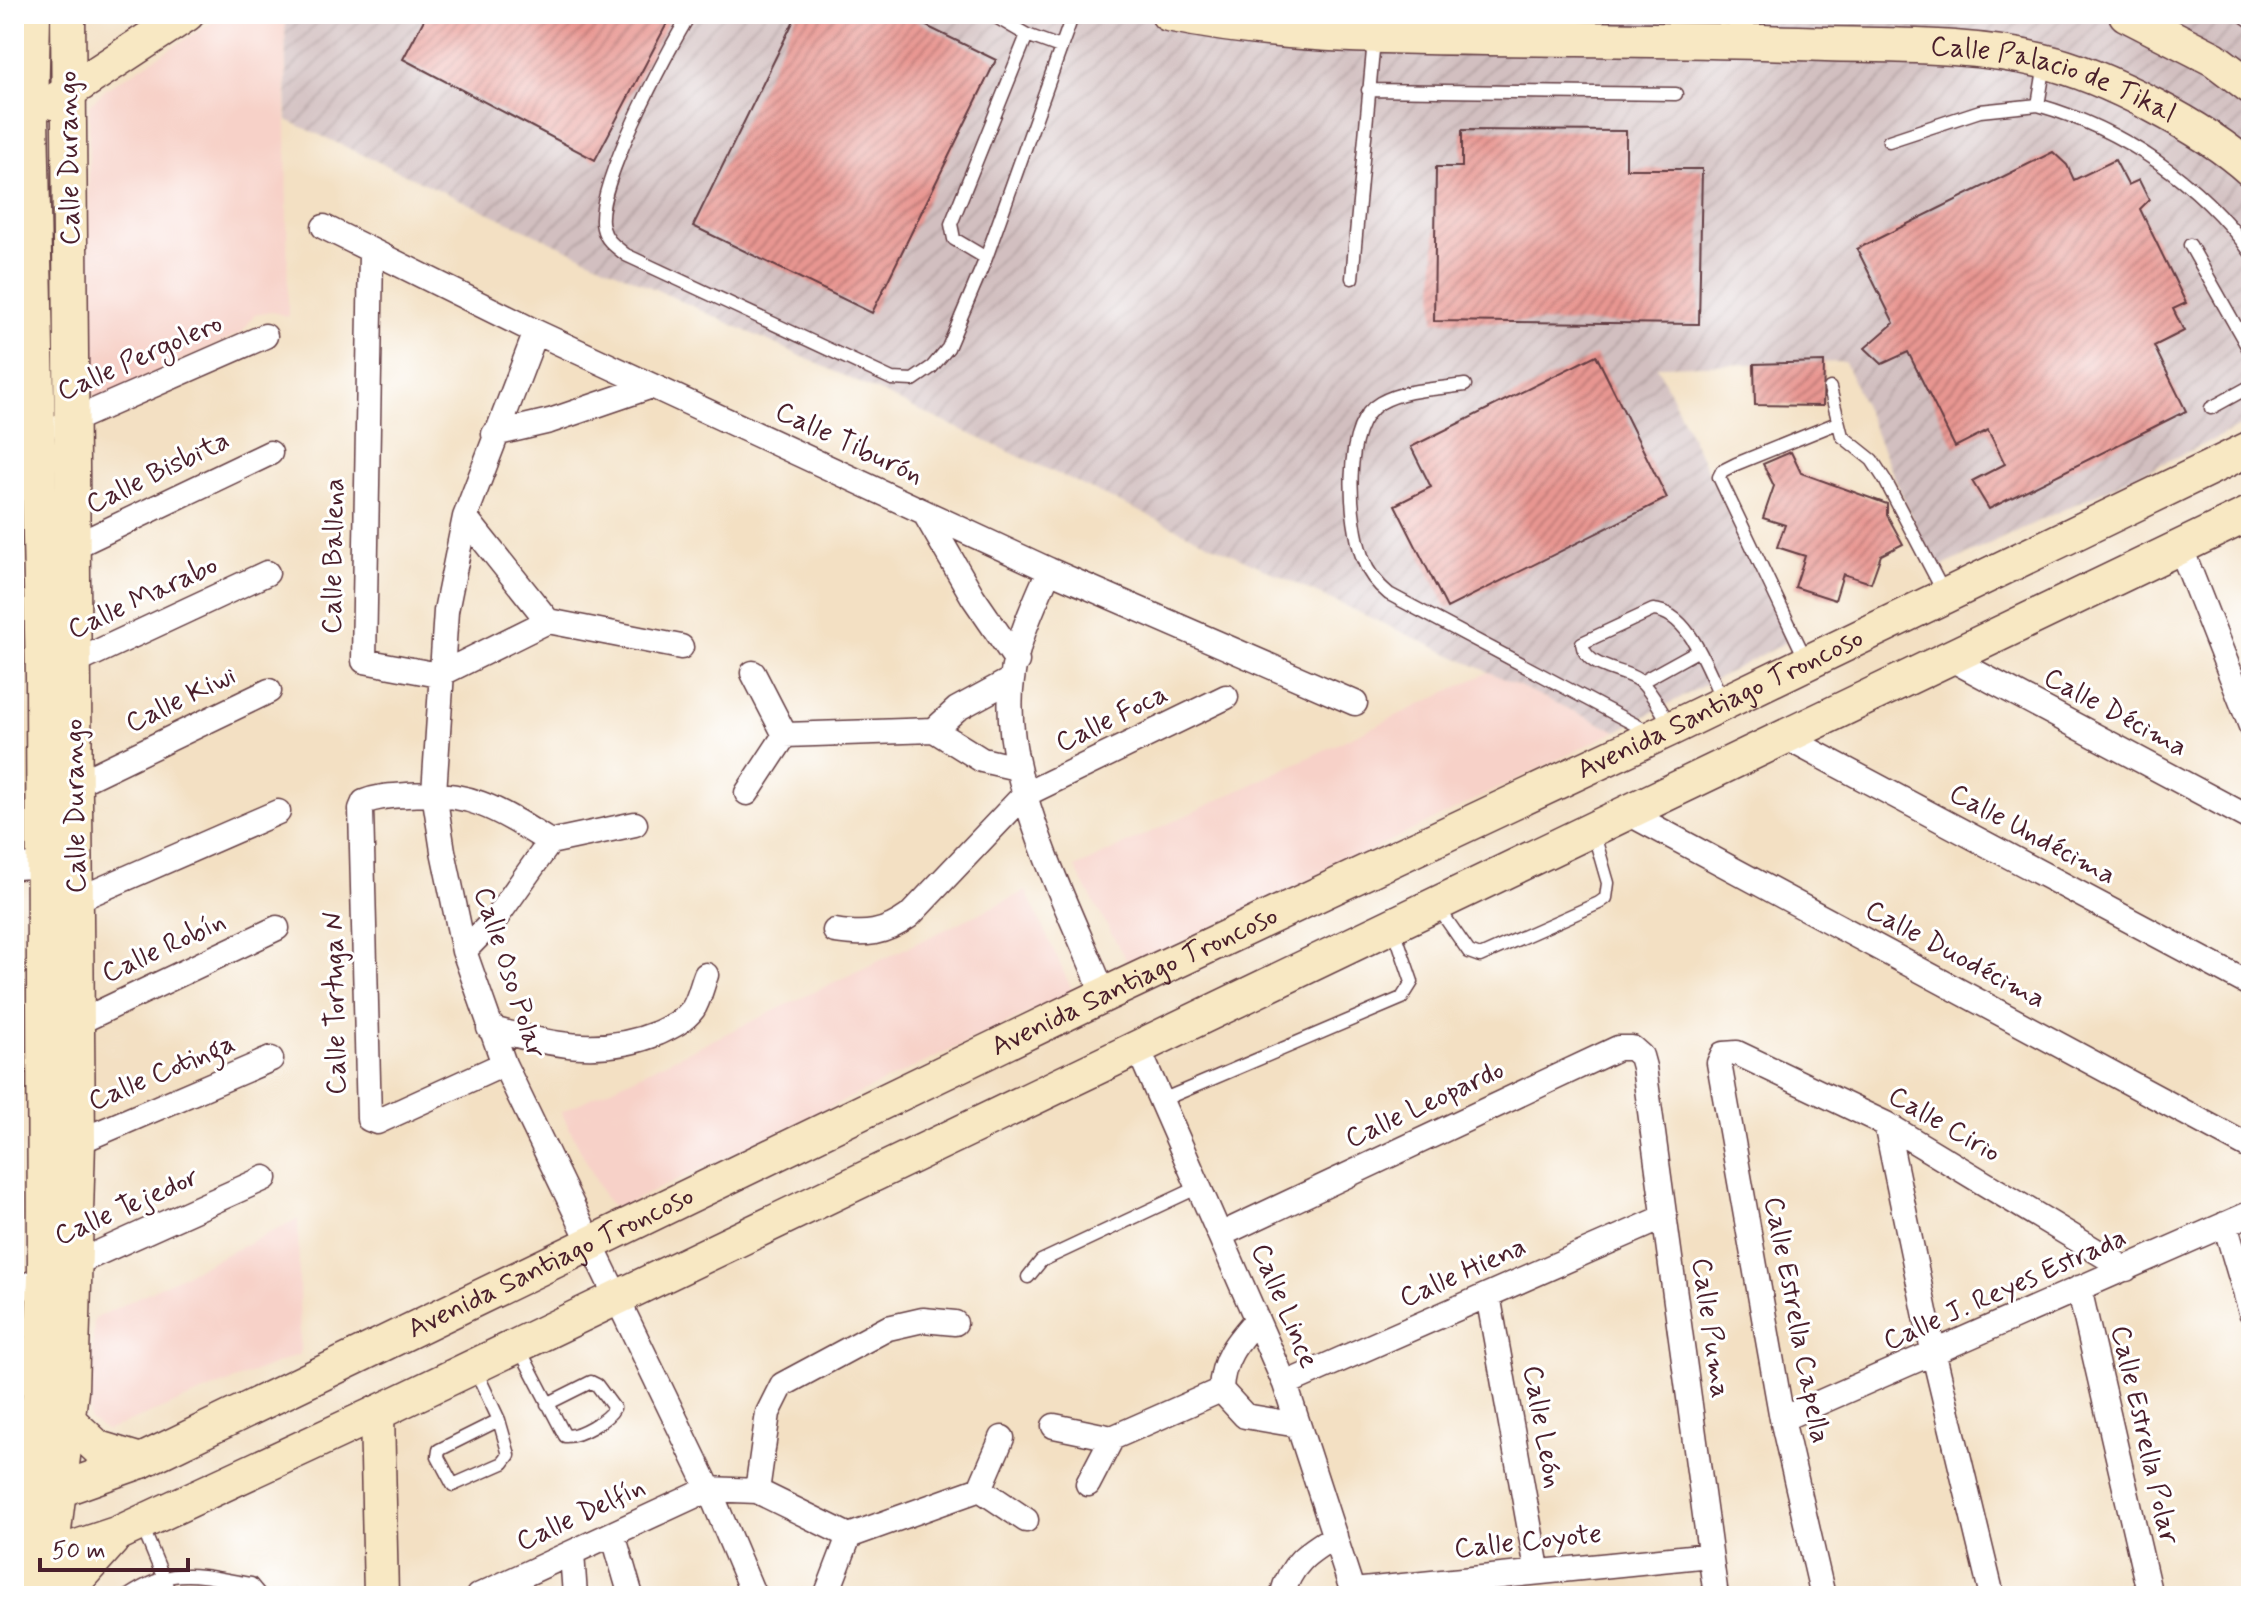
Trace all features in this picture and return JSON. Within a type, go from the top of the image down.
[{"type":"main road","name":"Calle Durango","points":[[33,14],[23,122],[54,428],[73,547],[28,867],[43,911],[60,1271]]},
{"type":"main road","name":"Calle Durango","points":[[46,1596],[25,1572],[35,1500],[40,1421],[78,1142],[76,784],[58,670],[54,428],[69,91],[68,14]]},
{"type":"main road","points":[[23,122],[187,14]]},
{"type":"main road","name":"Calle Palacio de Tikal","points":[[1168,14],[1285,22],[1375,37],[1871,45],[1984,50],[2046,61],[2108,85],[2172,117],[2251,170]]},
{"type":"main road","points":[[2126,14],[2214,59],[2251,87]]},
{"type":"main road","name":"Avenida Santiago Troncoso","points":[[35,1500],[141,1461],[1104,995],[1664,732],[2251,448]]},
{"type":"main road","name":"Avenida Santiago Troncoso","points":[[25,1572],[130,1528],[377,1413],[1137,1046],[1630,814],[2251,513]]},
{"type":"main road","points":[[377,1413],[381,1596]]},
{"type":"main road","points":[[40,1421],[98,1448],[141,1461]]},
{"type":"main road","points":[[62,1596],[130,1528]]},
{"type":"street","name":"Calle Tiburón","points":[[324,227],[536,332],[1049,570],[1355,703]]},
{"type":"street","name":"Calle Ballena","points":[[371,252],[362,656],[368,664],[439,675]]},
{"type":"street","name":"Calle Oso Polar","points":[[536,332],[494,434],[465,517],[446,611],[439,675],[434,793],[452,905],[489,1028],[504,1064],[709,1489],[754,1596]]},
{"type":"street","name":"Calle Pergolero","points":[[54,428],[265,336]]},
{"type":"street","points":[[494,434],[562,417],[652,386]]},
{"type":"street","name":"Calle Bisbita","points":[[73,547],[270,453]]},
{"type":"street","points":[[924,512],[1014,670]]},
{"type":"street","points":[[465,517],[548,621]]},
{"type":"street","points":[[2180,546],[2251,726]]},
{"type":"street","points":[[1049,570],[1029,617],[1014,670],[1011,731],[1024,795],[1104,995]]},
{"type":"street","name":"Calle Marabo","points":[[58,670],[267,573]]},
{"type":"street","points":[[439,675],[548,621],[681,647]]},
{"type":"street","name":"Calle Décima","points":[[1951,659],[2251,819]]},
{"type":"street","points":[[934,730],[957,709],[1014,670]]},
{"type":"street","points":[[753,673],[785,735]]},
{"type":"street","name":"Calle Kiwi","points":[[76,784],[269,691]]},
{"type":"street","name":"Calle Foca","points":[[835,931],[862,935],[889,930],[1024,795],[1226,697]]},
{"type":"street","points":[[785,735],[934,730],[982,760],[1017,768]]},
{"type":"street","points":[[747,793],[785,735]]},
{"type":"street","name":"Calle Undécima","points":[[1785,737],[2251,985]]},
{"type":"street","points":[[434,793],[470,797],[495,807],[550,842]]},
{"type":"street","name":"Calle Tortuga N","points":[[434,793],[379,797],[364,802],[361,809],[369,1119],[377,1122],[504,1064]]},
{"type":"street","points":[[43,911],[77,902],[278,812]]},
{"type":"street","name":"Calle Duodécima","points":[[1630,814],[2251,1148]]},
{"type":"street","points":[[464,951],[511,898],[550,842],[635,824]]},
{"type":"street","points":[[28,867],[76,862]]},
{"type":"street","name":"Calle Robín","points":[[77,1023],[277,928]]},
{"type":"street","points":[[489,1028],[543,1043],[591,1049],[634,1043],[678,1024],[694,1007],[706,975]]},
{"type":"street","name":"Calle Lince","points":[[1137,1046],[1201,1186],[1285,1384],[1354,1594]]},
{"type":"street","name":"Calle Leopardo","points":[[1222,1234],[1618,1048],[1632,1048],[1641,1056],[1644,1067]]},
{"type":"street","name":"Calle Cirio","points":[[1723,1054],[1737,1053],[1886,1124],[2126,1269]]},
{"type":"street","name":"Calle Estrella Capella","points":[[1723,1054],[1719,1063],[1782,1419],[1823,1596]]},
{"type":"street","name":"Calle Cotinga","points":[[78,1142],[271,1059]]},
{"type":"street","name":"Calle Puma","points":[[1644,1067],[1716,1596]]},
{"type":"street","points":[[1886,1124],[1934,1355],[1992,1596]]},
{"type":"street","name":"Calle Tejedor","points":[[14,1291],[265,1178]]},
{"type":"street","name":"Calle J. Reyes Estrada","points":[[1782,1419],[1934,1355],[2251,1213]]},
{"type":"street","name":"Calle Hiena","points":[[1285,1384],[1665,1217]]},
{"type":"street","points":[[2225,1224],[2251,1312]]},
{"type":"street","name":"Calle Estrella Polar","points":[[2079,1288],[2150,1596]]},
{"type":"street","name":"Calle León","points":[[1488,1295],[1537,1569]]},
{"type":"street","points":[[757,1491],[772,1398],[792,1376],[896,1325],[923,1320],[955,1323]]},
{"type":"street","points":[[1256,1320],[1231,1349],[1221,1367],[1221,1390],[1245,1416],[1298,1425]]},
{"type":"street","points":[[1054,1426],[1112,1438],[1221,1390]]},
{"type":"street","points":[[709,1489],[757,1491],[849,1536],[980,1489],[1002,1438]]},
{"type":"street","points":[[1088,1484],[1112,1438]]},
{"type":"street","name":"Calle Delfín","points":[[478,1596],[709,1489]]},
{"type":"street","points":[[980,1489],[1026,1520]]},
{"type":"street","points":[[613,1534],[631,1596]]},
{"type":"street","points":[[826,1596],[849,1536]]},
{"type":"street","points":[[1282,1596],[1286,1579],[1301,1556],[1335,1536]]},
{"type":"street","points":[[572,1553],[575,1596]]},
{"type":"street","name":"Calle Coyote","points":[[1354,1594],[1537,1569],[1710,1555]]},
{"type":"lane","points":[[690,14],[639,109],[604,202],[602,226],[609,242],[626,255],[892,379],[913,380],[932,367],[948,348],[986,258],[1073,14]]},
{"type":"lane","points":[[991,14],[1027,35],[1060,47]]},
{"type":"lane","points":[[2241,14],[2251,21]]},
{"type":"lane","points":[[986,258],[954,239],[951,224],[1027,35]]},
{"type":"lane","points":[[1352,278],[1375,37]]},
{"type":"lane","points":[[2038,105],[2046,61]]},
{"type":"lane","points":[[1368,90],[1676,94]]},
{"type":"lane","points":[[1889,141],[1980,111],[2038,105],[2130,144],[2168,167],[2205,200],[2251,253]]},
{"type":"lane","points":[[2190,245],[2251,353]]},
{"type":"lane","points":[[1465,385],[1402,394],[1379,403],[1360,422],[1353,441],[1354,519],[1363,558],[1370,572],[1389,594],[1664,732]]},
{"type":"lane","points":[[2211,408],[2251,386]]},
{"type":"lane","points":[[1830,388],[1837,423],[1848,444],[1872,460],[1885,480],[1945,596]]},
{"type":"lane","points":[[1808,663],[1719,477],[1722,471],[1736,464],[1837,423]]},
{"type":"lane","points":[[1664,732],[1641,682],[1595,662],[1584,652],[1582,643],[1653,610],[1664,611],[1680,621],[1723,702]]},
{"type":"lane","points":[[1641,682],[1697,651]]},
{"type":"lane","points":[[1437,906],[1469,952],[1480,956],[1599,903],[1606,898],[1608,883],[1593,831]]},
{"type":"lane","points":[[1162,1100],[1402,998],[1412,982],[1393,926]]},
{"type":"lane","points":[[1028,1277],[1041,1261],[1201,1186]]},
{"type":"lane","points":[[518,1345],[547,1404],[567,1437],[611,1415],[614,1408],[591,1382],[547,1404]]},
{"type":"lane","points":[[474,1366],[499,1420],[509,1450],[507,1459],[460,1485],[453,1485],[438,1457],[439,1450],[499,1420]]},
{"type":"lane","points":[[130,1528],[164,1575],[171,1596]]},
{"type":"lane","points":[[128,1596],[164,1575],[183,1574],[251,1584],[261,1596]]},
{"type":"shaded area","points":[[225,14],[285,14],[288,317],[271,311],[254,315],[242,333],[99,399],[88,389],[89,105],[106,89]]},
{"type":"shaded area","points":[[285,14],[2251,14],[2251,422],[1934,570],[1845,362],[1657,366],[1790,640],[1617,731],[287,120]]},
{"type":"shaded area","points":[[1489,672],[1617,731],[1130,967],[1075,868]]},
{"type":"shaded area","points":[[1026,891],[1073,992],[616,1209],[606,1200],[561,1112]]},
{"type":"shaded area","points":[[298,1219],[300,1354],[106,1431],[89,1419],[94,1319]]},
{"type":"shaded area","points":[[22,1306],[28,1340],[14,1482],[14,1310]]},
{"type":"building","points":[[427,14],[672,14],[595,160],[403,59]]},
{"type":"building","points":[[797,14],[902,14],[996,60],[872,313],[693,226]]},
{"type":"building","points":[[1462,130],[1626,131],[1626,169],[1702,169],[1699,324],[1434,321],[1436,167],[1462,167]]},
{"type":"building","points":[[2053,152],[2067,165],[2074,180],[2115,160],[2128,185],[2139,180],[2149,200],[2140,209],[2186,303],[2173,309],[2184,331],[2154,346],[2186,411],[1989,509],[1972,481],[2005,464],[1988,430],[1955,447],[1908,352],[1882,364],[1865,348],[1894,323],[1857,249]]},
{"type":"building","points":[[1596,355],[1667,498],[1447,608],[1395,505],[1431,487],[1411,447]]},
{"type":"building","points":[[1824,362],[1823,406],[1755,405],[1754,364]]},
{"type":"building","points":[[1791,452],[1801,473],[1887,504],[1887,515],[1903,544],[1881,555],[1871,583],[1843,574],[1835,600],[1795,587],[1805,556],[1777,547],[1785,525],[1763,518],[1774,486],[1763,464]]}]
